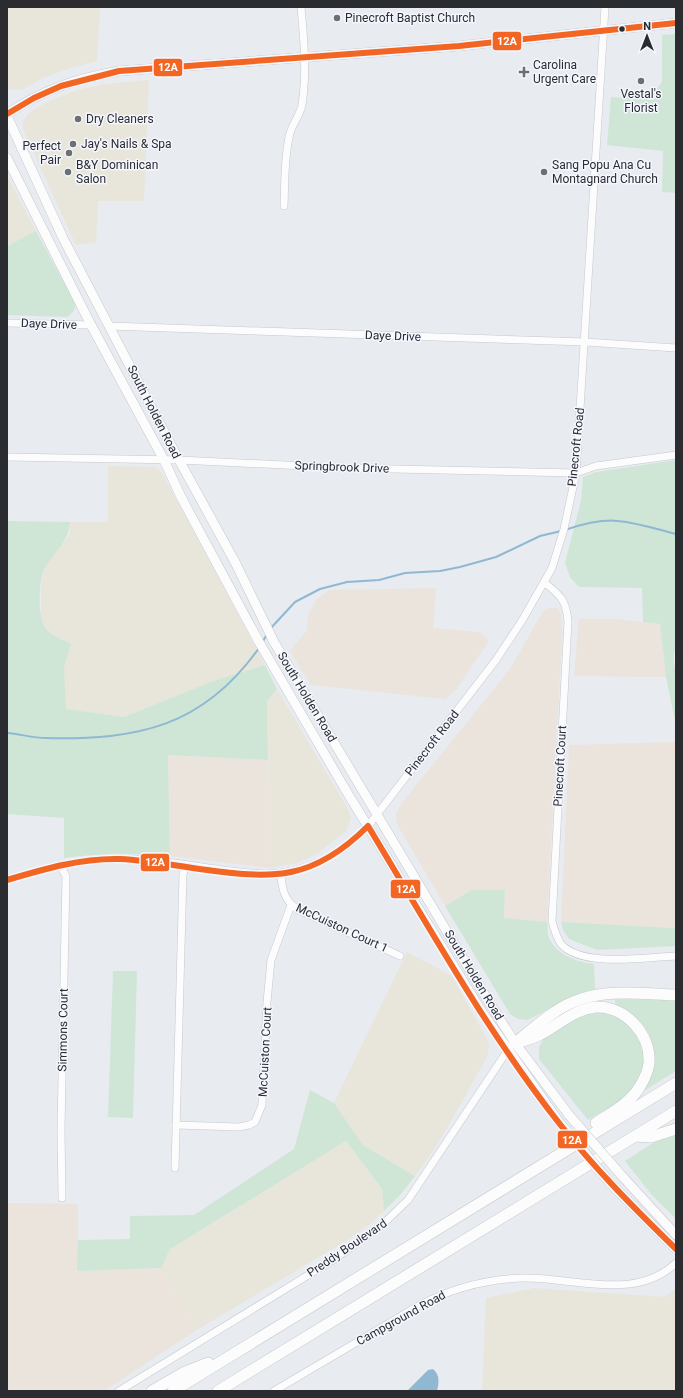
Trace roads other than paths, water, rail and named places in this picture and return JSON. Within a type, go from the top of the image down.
[{"type":"highway","points":[[511,1046],[571,1002],[585,997],[619,993],[676,995]]},
{"type":"highway","points":[[511,1046],[538,1036],[575,1013],[596,1007],[620,1013],[639,1029],[645,1039],[649,1056],[647,1071],[641,1084],[625,1103],[587,1129],[576,1143]]},
{"type":"highway","points":[[173,1391],[676,1083]]},
{"type":"highway","points":[[218,1391],[676,1111]]},
{"type":"highway","points":[[636,1136],[651,1137],[676,1129]]},
{"type":"highway","points":[[152,1391],[185,1372],[240,1350]]},
{"type":"main road","points":[[7,115],[27,101],[55,87],[84,77],[119,71],[458,46],[676,23]]},
{"type":"main road","name":"South Holden Road","points":[[7,115],[63,238],[178,460],[234,562],[274,642],[511,1046],[622,1176],[676,1234]]},
{"type":"main road","name":"South Holden Road","points":[[7,158],[91,325],[164,460],[181,497],[259,642],[368,826],[559,1122],[610,1183],[676,1250]]},
{"type":"street","points":[[284,206],[290,133],[302,107],[306,57],[301,7]]},
{"type":"street","name":"Pinecroft Road","points":[[7,880],[60,865],[118,859],[186,865],[252,874],[281,874],[304,868],[324,860],[357,838],[368,826],[496,660],[545,583],[564,528],[576,473],[605,7]]},
{"type":"street","name":"Daye Drive","points":[[7,322],[91,325]]},
{"type":"street","name":"Daye Drive","points":[[109,326],[585,342],[676,348]]},
{"type":"street","name":"Springbrook Drive","points":[[7,457],[178,460],[347,468],[576,473],[596,466],[676,455]]},
{"type":"street","name":"Pinecroft Court","points":[[545,583],[561,596],[567,606],[568,621],[552,921],[555,934],[561,944],[571,951],[586,957],[606,959],[676,956]]},
{"type":"street","name":"Simmons Court","points":[[60,865],[66,876],[61,1129],[62,1198]]},
{"type":"street","points":[[175,1168],[183,874],[186,865]]},
{"type":"street","name":"McCuiston Court 1","points":[[281,874],[285,896],[291,905],[303,912],[400,956]]},
{"type":"street","name":"McCuiston Court","points":[[176,1125],[239,1127],[249,1125],[259,1116],[263,1100],[267,1002],[271,960],[291,905]]},
{"type":"street","name":"Preddy Boulevard","points":[[119,1391],[336,1258],[390,1219],[408,1200],[511,1046]]},
{"type":"street","name":"Campground Road","points":[[274,1391],[418,1306],[442,1293],[463,1286],[524,1278],[628,1285],[654,1279],[667,1272],[676,1263]]},
{"type":"water","points":[[433,1369],[437,1374],[438,1379],[437,1391],[407,1391],[428,1370]]},
{"type":"waterway","points":[[565,530],[597,522],[621,521],[676,534]]},
{"type":"waterway","points":[[270,629],[295,602],[320,589],[347,582],[379,580],[405,573],[440,571],[460,567],[496,557],[540,536],[561,531]]},
{"type":"waterway","points":[[262,643],[267,634]]},
{"type":"waterway","points":[[7,733],[41,738],[79,738],[110,736],[139,731],[166,723],[191,712],[215,696],[238,675],[259,648]]},
{"type":"place","name":"Pinecroft Baptist Church","points":[[337,18]]},
{"type":"place","name":"Carolina Urgent Care","points":[[524,72]]},
{"type":"place","name":"Vestal's Florist","points":[[641,81]]},
{"type":"place","name":"Dry Cleaners","points":[[78,119]]},
{"type":"place","name":"Jay's Nails & Spa","points":[[73,144]]},
{"type":"place","name":"Perfect Pair","points":[[69,153]]},
{"type":"place","name":"B&Y Dominican Salon","points":[[68,172]]},
{"type":"place","name":"Sang Popu Ana Cu Montagnard Church","points":[[544,172]]}]
